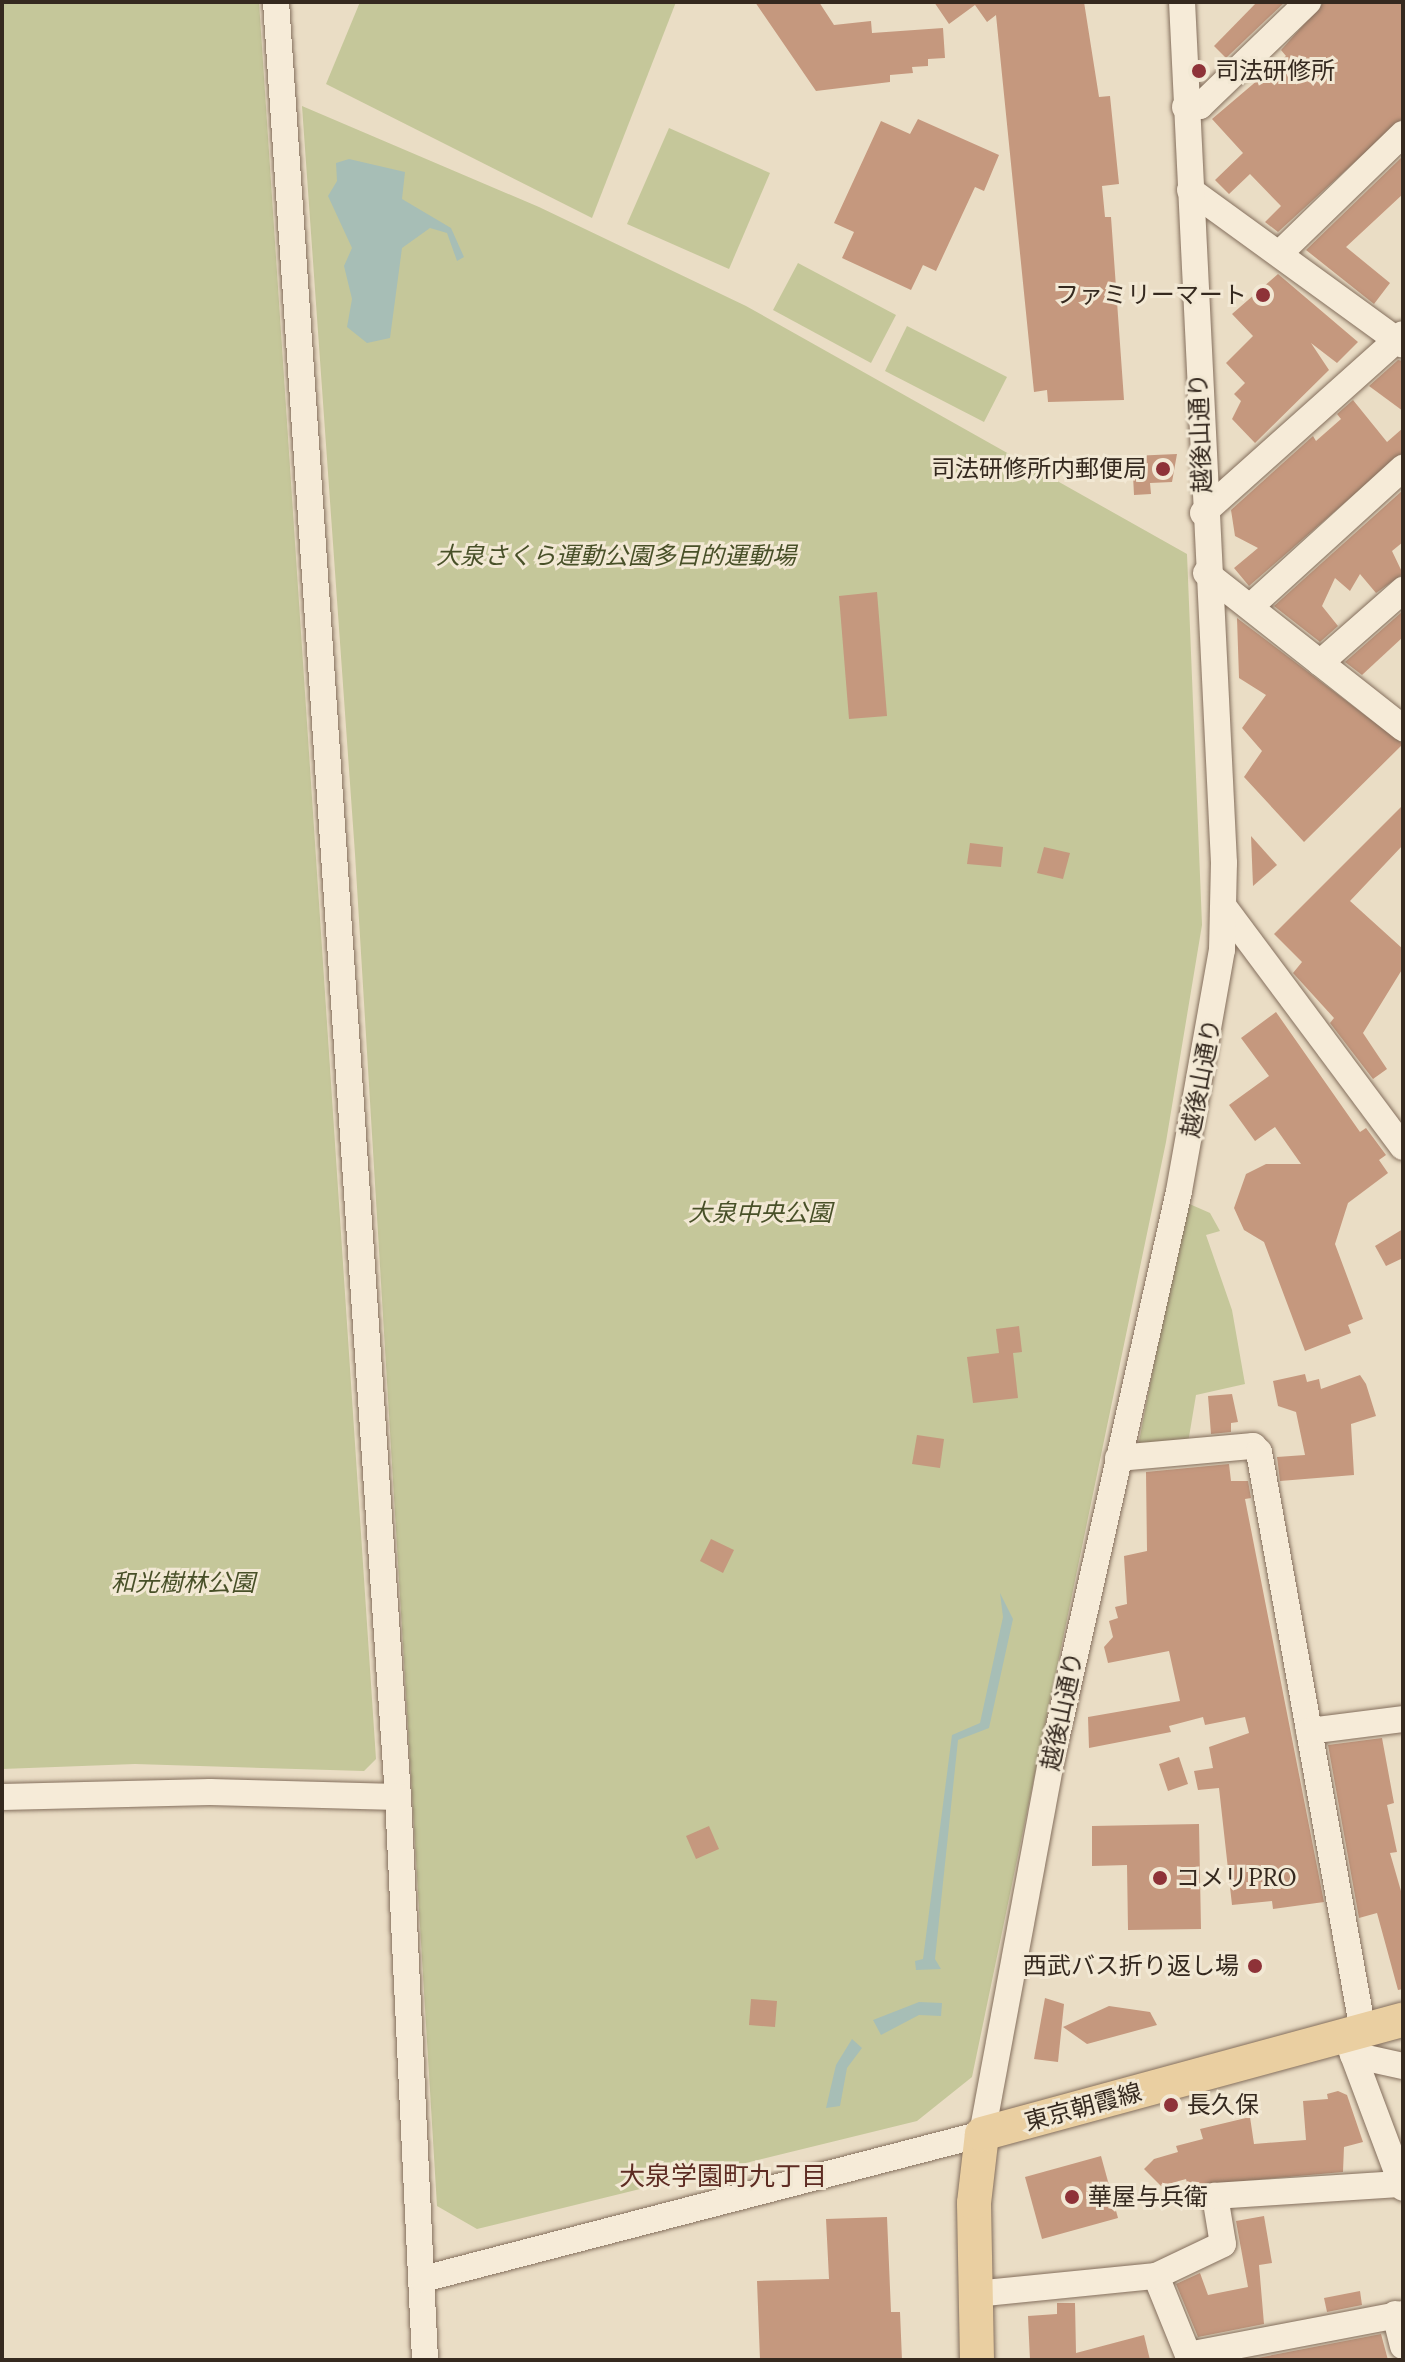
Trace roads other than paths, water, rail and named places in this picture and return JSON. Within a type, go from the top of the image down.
[{"type":"main road","name":"東京朝霞線","points":[[982,2134],[1354,2041],[1403,2020]]},
{"type":"main road","points":[[977,2360],[974,2203],[982,2134]]},
{"type":"street","points":[[276,2],[398,1797],[425,2360]]},
{"type":"street","name":"越後山通り","points":[[982,2134],[1051,1762],[1212,1026],[1224,907],[1203,513],[1182,2]]},
{"type":"street","points":[[1185,107],[1200,106],[1308,2]]},
{"type":"street","points":[[1280,253],[1403,134]]},
{"type":"street","points":[[1190,190],[1401,340],[1203,513]]},
{"type":"street","points":[[1250,607],[1403,468]]},
{"type":"street","points":[[1206,573],[1403,728]]},
{"type":"street","points":[[1320,663],[1403,590]]},
{"type":"street","points":[[1224,907],[1403,1147]]},
{"type":"street","points":[[975,2294],[1156,2276],[1223,2244],[1215,2196],[1402,2186],[1354,2041],[1309,1731],[1256,1447],[1118,1458]]},
{"type":"street","points":[[1309,1731],[1403,1719]]},
{"type":"street","points":[[2,1797],[210,1792],[398,1797]]},
{"type":"street","points":[[1354,2041],[1403,2066]]},
{"type":"street","points":[[423,2279],[982,2134]]},
{"type":"street","points":[[1156,2276],[1188,2355],[1399,2314],[1403,2346]]},
{"type":"water","points":[[349,159],[405,172],[402,199],[451,228],[464,257],[457,261],[447,233],[430,228],[402,248],[390,338],[367,343],[347,327],[352,299],[344,266],[352,248],[328,196],[337,181],[336,163]]},
{"type":"water","points":[[1000,1593],[1013,1619],[989,1728],[958,1740],[935,1959],[941,1969],[916,1970],[915,1961],[923,1959],[952,1735],[980,1723],[1003,1617]]},
{"type":"water","points":[[919,2002],[942,2003],[941,2016],[919,2015],[881,2035],[873,2020]]},
{"type":"water","points":[[852,2039],[862,2048],[847,2068],[840,2106],[826,2108],[836,2065]]},
{"type":"place","name":"司法研修所","points":[[1199,71]]},
{"type":"place","name":"ファミリーマート","points":[[1263,295]]},
{"type":"place","name":"司法研修所内郵便局","points":[[1163,469]]},
{"type":"place","name":"コメリPRO","points":[[1160,1878]]},
{"type":"place","name":"西武バス折り返し場","points":[[1255,1966]]},
{"type":"place","name":"長久保","points":[[1171,2105]]},
{"type":"place","name":"華屋与兵衛","points":[[1072,2197]]},
{"type":"district","name":"大泉学園町九丁目","points":[[723,2176]]},
{"type":"park label","name":"大泉さくら運動公園多目的運動場","points":[[616,556]]},
{"type":"park label","name":"大泉中央公園","points":[[760,1213]]},
{"type":"park label","name":"和光樹林公園","points":[[183,1583]]}]
